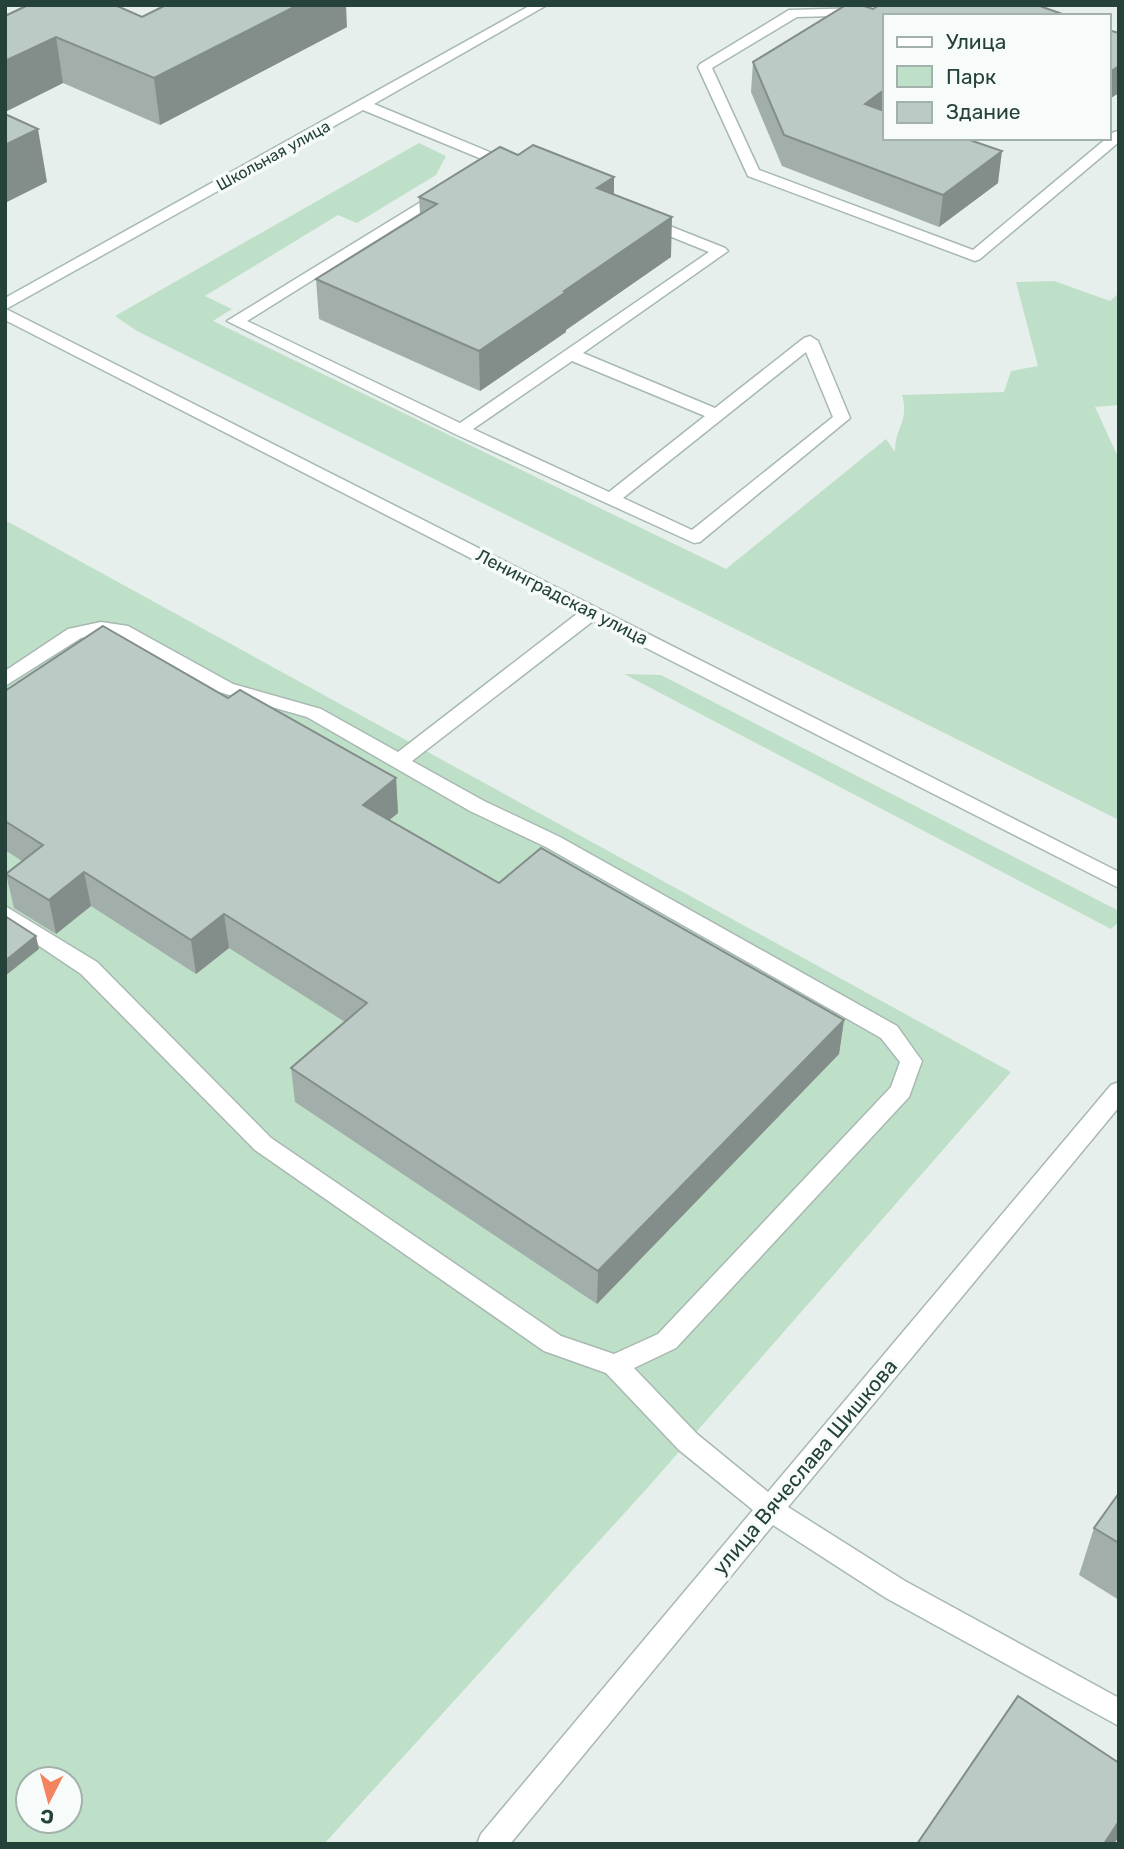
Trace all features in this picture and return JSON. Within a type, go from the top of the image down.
[{"type":"street","points":[[503,5],[524,14]]},
{"type":"street","name":"Школьная улица","points":[[5,305],[541,5]]},
{"type":"street","points":[[876,12],[791,9],[705,68],[753,173],[975,256],[1119,135]]},
{"type":"street","points":[[363,106],[489,164],[520,170]]},
{"type":"street","points":[[460,182],[235,321],[461,430],[694,538],[842,418],[810,341],[611,499]]},
{"type":"street","points":[[461,430],[720,251],[633,216]]},
{"type":"street","name":"Ленинградская улица","points":[[5,314],[1119,881]]},
{"type":"street","points":[[573,355],[716,415]]},
{"type":"street","points":[[399,761],[592,612]]},
{"type":"street","points":[[5,680],[75,634],[101,628],[128,632],[226,688],[314,713],[477,806],[565,849],[889,1032],[911,1061],[901,1091],[667,1341],[615,1365]]},
{"type":"street","points":[[5,913],[89,968],[244,1122],[262,1144],[554,1344],[615,1365],[688,1442],[771,1508],[856,1567],[1119,1713]]},
{"type":"street","name":"улица Вячеслава Шишкова","points":[[491,1844],[1119,1091]]},
{"type":"green space","points":[[419,143],[446,156],[436,175],[357,223],[338,215],[205,296],[232,309],[213,321],[726,569],[886,439],[895,452],[904,412],[902,395],[1004,392],[1011,371],[1038,366],[1016,282],[1054,281],[1110,301],[1119,293],[1119,405],[1095,407],[1119,459],[1119,820],[137,331],[115,316]]},
{"type":"green space","points":[[5,520],[1011,1072],[650,1485],[324,1844],[5,1844]]},
{"type":"green space","points":[[624,674],[661,675],[1119,911],[1119,922],[1111,929]]},
{"type":"building","points":[[28,5],[115,5],[142,17],[166,5],[298,5],[154,78],[56,37],[5,61],[5,16]]},
{"type":"building","points":[[846,5],[861,5],[873,9],[879,5],[1037,5],[1062,14],[883,14],[883,91],[865,104],[883,111],[883,140],[970,140],[1002,151],[943,195],[784,135],[753,62]]},
{"type":"building","points":[[1110,31],[1119,33],[1119,66],[1110,72]]},
{"type":"building","points":[[5,114],[38,129],[5,145]]},
{"type":"building","points":[[533,145],[614,177],[597,188],[672,217],[479,351],[316,279],[437,204],[419,197],[500,147],[518,155]]},
{"type":"building","points":[[103,626],[228,698],[240,690],[396,778],[363,805],[499,883],[541,848],[844,1020],[598,1271],[291,1068],[367,1003],[224,914],[191,940],[84,872],[49,900],[6,874],[43,845],[5,821],[5,691]]},
{"type":"building","points":[[5,916],[36,936],[5,961]]},
{"type":"building","points":[[1119,1493],[1119,1543],[1094,1528]]},
{"type":"building","points":[[1018,1696],[1119,1763],[1119,1821],[1104,1844],[917,1844]]}]
